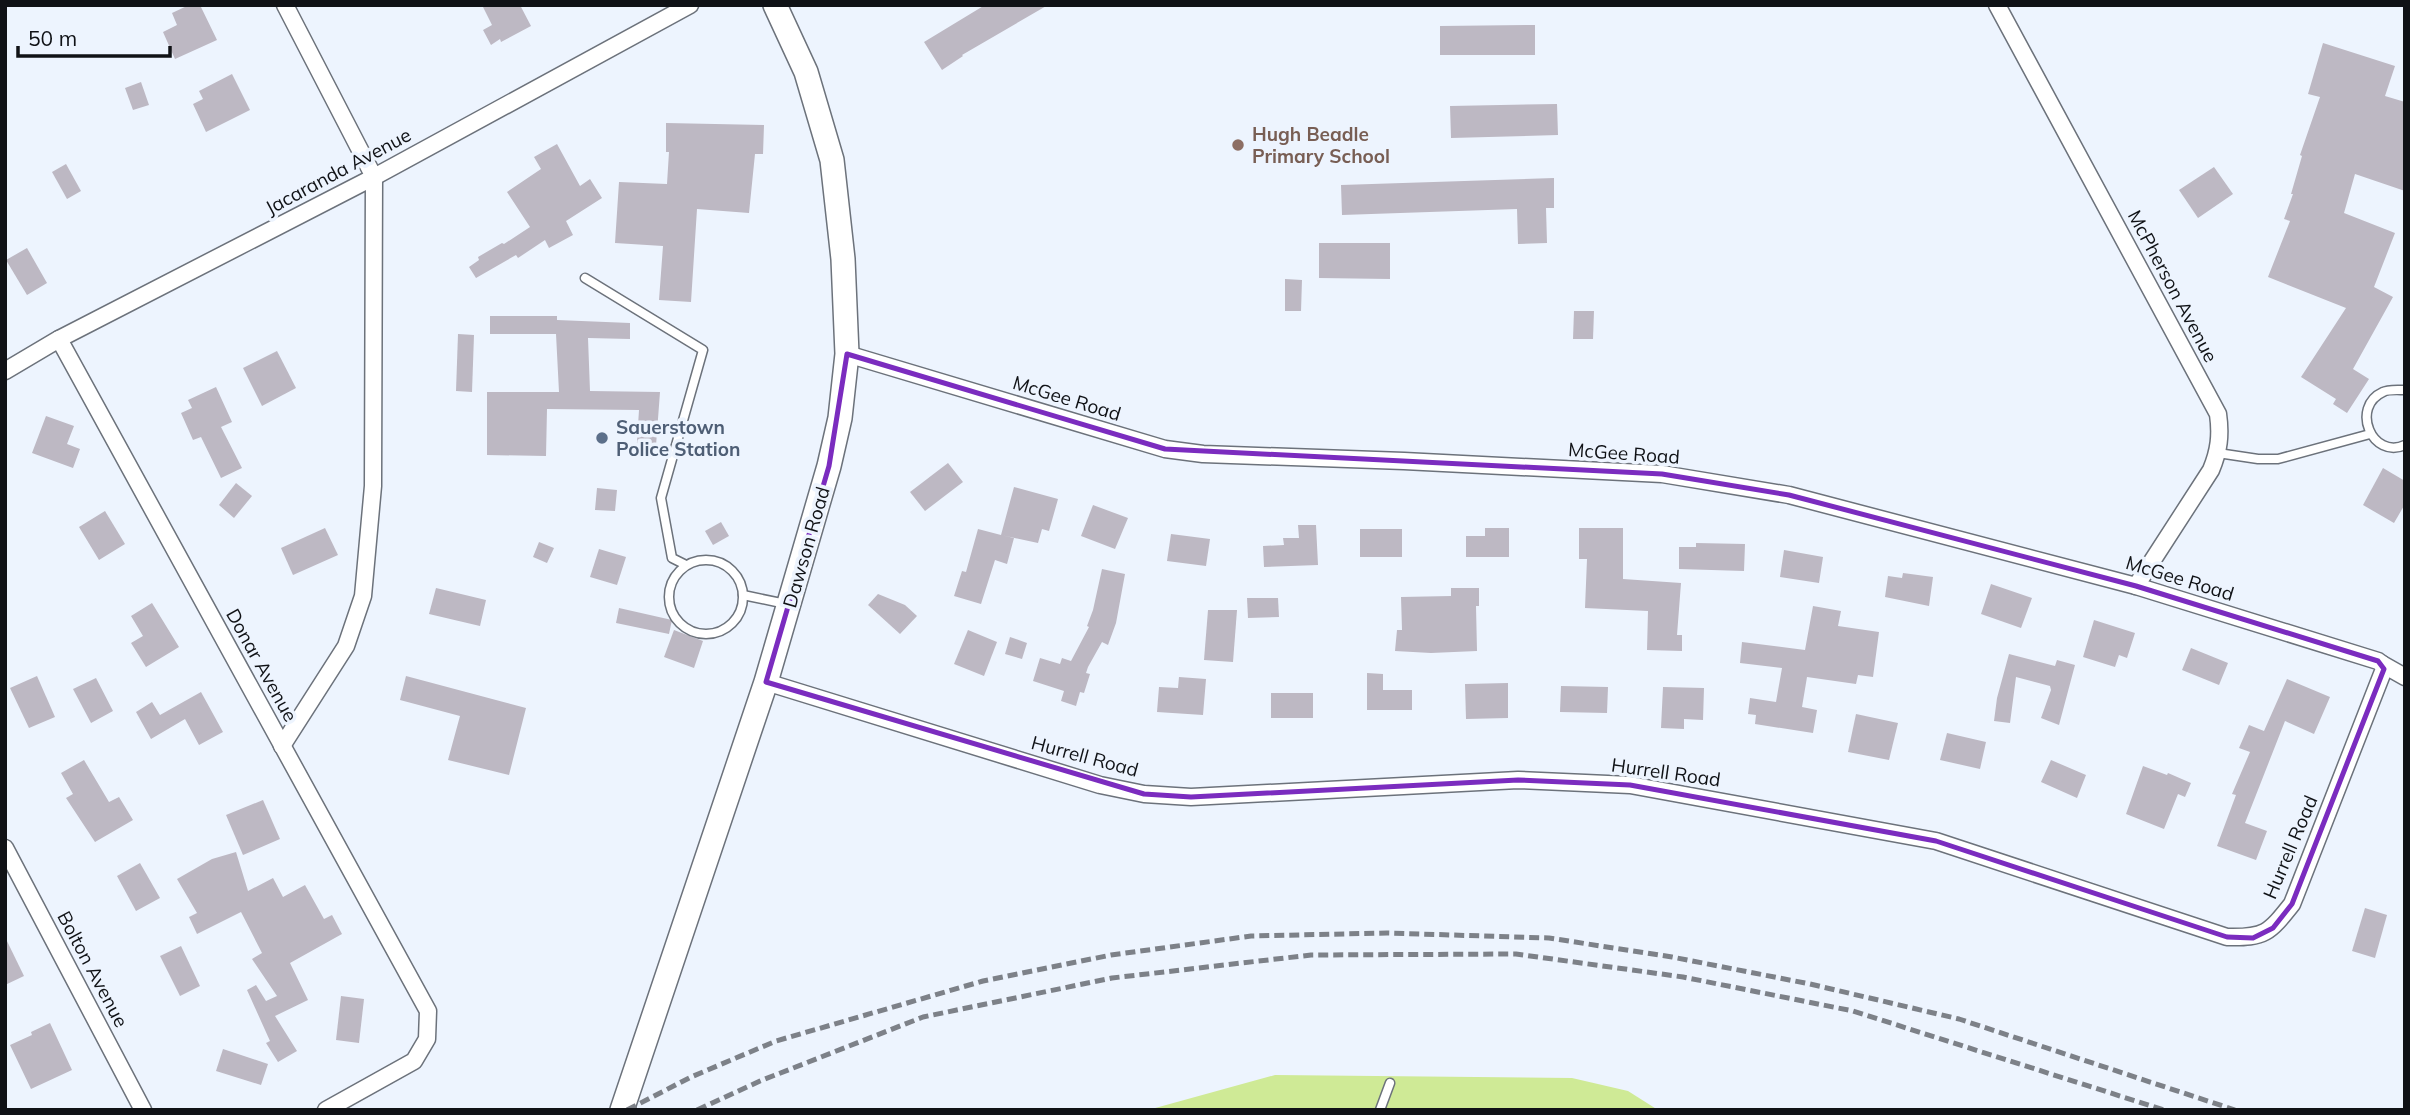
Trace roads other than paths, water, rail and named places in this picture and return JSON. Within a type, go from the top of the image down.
[{"type":"street","points":[[282,747],[345,646],[363,596],[373,486],[374,177],[285,5]]},
{"type":"street","name":"Jacaranda Avenue","points":[[5,371],[59,339],[374,177],[690,5]]},
{"type":"street","name":"Dawson Road","points":[[622,1110],[766,682],[830,466],[840,418],[847,355],[844,259],[832,160],[806,72],[775,5]]},
{"type":"street","name":"McPherson Avenue","points":[[1997,5],[2218,414],[2218,453],[2211,470],[2136,586]]},
{"type":"street","name":"Donar Avenue","points":[[59,339],[428,1011],[426,1039],[414,1061],[326,1110]]},
{"type":"street","name":"McGee Road","points":[[847,355],[1166,449],[1203,454],[1662,474],[1789,495],[2136,586],[2383,666],[2405,677]]},
{"type":"street","name":"Hurrell Road","points":[[766,682],[1100,785],[1144,794],[1191,797],[1518,780],[1630,785],[1936,841],[2227,937],[2253,938],[2273,928],[2292,904],[2383,666]]},
{"type":"street","name":"Bolton Avenue","points":[[5,848],[143,1110]]},
{"type":"lane","points":[[585,278],[703,350],[661,498],[672,558],[686,565]]},
{"type":"lane","points":[[2405,390],[2384,390],[2370,402],[2365,421],[2370,434],[2383,446],[2398,448],[2405,444]]},
{"type":"lane","points":[[2218,453],[2278,459],[2370,434]]},
{"type":"lane","points":[[700,559],[716,561],[730,568],[739,580],[743,595],[741,610],[732,623],[719,632],[703,634],[688,630],[676,620],[669,606],[669,590],[674,576],[686,565],[700,559]]},
{"type":"lane","points":[[743,595],[789,605]]},
{"type":"lane","points":[[1380,1110],[1390,1083]]},
{"type":"railway","points":[[627,1110],[691,1077],[776,1041],[983,981],[1111,955],[1251,936],[1387,933],[1549,938],[1672,957],[1810,984],[1959,1019],[2235,1110]]},
{"type":"railway","points":[[697,1110],[760,1081],[923,1017],[1112,978],[1311,955],[1516,954],[1683,977],[1853,1011],[2164,1110]]},
{"type":"place","name":"Hugh Beadle Primary School","points":[[1238,145]]},
{"type":"place","name":"Sauerstown Police Station","points":[[602,438]]}]
